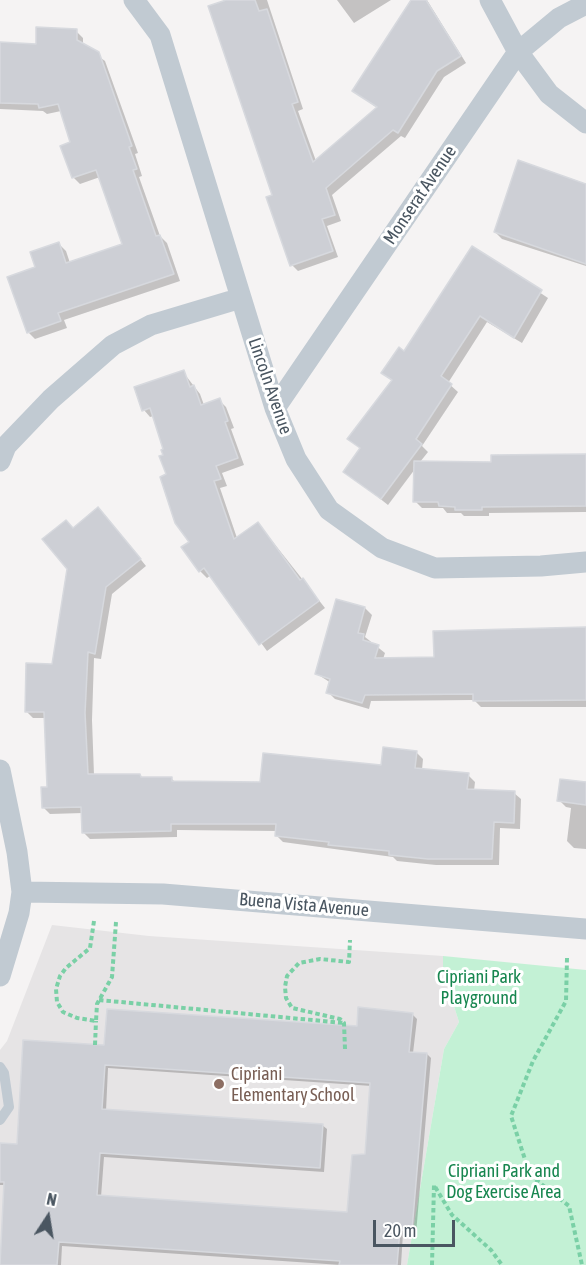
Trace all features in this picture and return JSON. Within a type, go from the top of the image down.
[{"type":"street","name":"Lincoln Avenue","points":[[134,0],[160,35],[275,408],[296,459],[329,510],[382,548],[435,568],[541,566],[586,562]]},
{"type":"street","points":[[490,0],[518,52],[549,94],[586,123]]},
{"type":"street","name":"Monserat Avenue","points":[[275,408],[518,52],[559,18],[586,4]]},
{"type":"street","points":[[0,461],[6,446],[44,407],[113,345],[151,324],[241,298]]},
{"type":"street","points":[[0,770],[17,852],[22,892],[20,913],[0,976]]},
{"type":"street","name":"Buena Vista Avenue","points":[[22,892],[163,894],[586,929]]},
{"type":"lane","points":[[0,1067],[4,1074],[9,1107],[0,1120]]},
{"type":"path","points":[[94,921],[90,948],[66,968],[56,989],[57,1002],[63,1012],[76,1018],[96,1021]]},
{"type":"path","points":[[95,1045],[99,1000],[112,978],[116,922]]},
{"type":"path","points":[[345,1049],[345,1023],[340,1018],[292,1008],[286,998],[285,987],[287,976],[299,963],[320,959],[349,962],[350,940]]},
{"type":"path","points":[[567,958],[566,1001],[533,1061],[511,1116],[530,1175],[569,1206],[582,1265]]},
{"type":"path","points":[[99,1000],[345,1023]]},
{"type":"path","points":[[432,1265],[434,1185],[452,1215],[491,1250],[502,1265]]},
{"type":"shaded area","name":"Cipriani Elementary School","points":[[52,925],[149,936],[443,956],[443,972],[459,1022],[444,1049],[407,1265],[0,1265],[0,1050],[7,1041]]},
{"type":"green space","name":"Cipriani Park and Dog Exercise Area","points":[[443,956],[586,970],[586,1265],[407,1265],[444,1049],[459,1022],[443,972]]},
{"type":"building","points":[[226,0],[255,0],[259,11],[267,9],[298,102],[292,104],[313,162],[377,107],[352,91],[411,0],[426,0],[461,56],[437,71],[398,133],[393,130],[326,188],[335,215],[322,219],[333,251],[290,266],[266,197],[272,195],[208,6]]},
{"type":"building","points":[[36,27],[77,29],[77,40],[99,52],[132,146],[129,147],[137,169],[133,170],[156,236],[160,235],[174,274],[58,313],[61,321],[27,333],[7,277],[35,267],[30,252],[59,242],[66,263],[122,244],[96,170],[72,178],[60,146],[70,142],[58,104],[39,108],[38,104],[0,103],[0,42],[36,44]]},
{"type":"building","points":[[518,160],[586,184],[586,264],[494,232]]},
{"type":"building","points":[[472,246],[542,290],[514,338],[480,316],[441,376],[452,384],[416,439],[422,444],[381,499],[343,472],[360,448],[347,439],[392,380],[381,373],[399,347],[404,351]]},
{"type":"building","points":[[184,370],[190,387],[194,385],[201,405],[220,398],[228,421],[225,422],[238,458],[216,466],[221,479],[214,481],[234,539],[258,522],[300,580],[303,578],[319,601],[259,645],[204,568],[199,572],[181,547],[189,542],[175,523],[160,477],[166,474],[159,456],[163,455],[161,450],[163,449],[150,408],[142,411],[134,387]]},
{"type":"building","points":[[586,454],[586,506],[482,507],[482,510],[455,510],[455,507],[439,506],[438,502],[413,502],[414,461],[491,462],[491,455]]},
{"type":"building","points":[[98,507],[141,559],[106,587],[95,654],[88,652],[85,713],[88,774],[140,774],[141,777],[172,777],[172,781],[260,782],[263,753],[381,765],[383,747],[417,751],[415,768],[469,773],[467,789],[515,791],[514,823],[494,822],[492,859],[428,859],[389,855],[389,851],[328,845],[329,842],[275,836],[276,824],[171,824],[171,831],[82,833],[81,807],[42,808],[41,787],[47,787],[44,712],[25,712],[26,663],[52,664],[67,569],[42,539],[66,520],[73,528]]},
{"type":"building","points":[[336,599],[365,607],[358,633],[364,634],[363,640],[379,645],[375,658],[434,657],[433,631],[586,627],[586,700],[473,701],[473,694],[365,695],[362,703],[326,693],[330,679],[315,674]]},
{"type":"building","points":[[560,779],[586,782],[586,805],[557,801]]},
{"type":"building","points":[[358,1007],[413,1013],[409,1052],[427,1053],[412,1230],[400,1230],[397,1265],[339,1265],[340,1261],[59,1242],[57,1265],[0,1265],[4,1182],[0,1182],[0,1143],[17,1144],[23,1040],[104,1045],[107,1009],[357,1026]],"holes":[[[105,1065],[370,1083],[365,1154],[352,1155],[347,1212],[97,1195],[100,1153],[320,1168],[323,1124],[102,1109]]]},
{"type":"place","name":"Cipriani Elementary School","points":[[219,1084]]},
{"type":"park label","name":"Cipriani Park Playground","points":[[479,987]]}]
